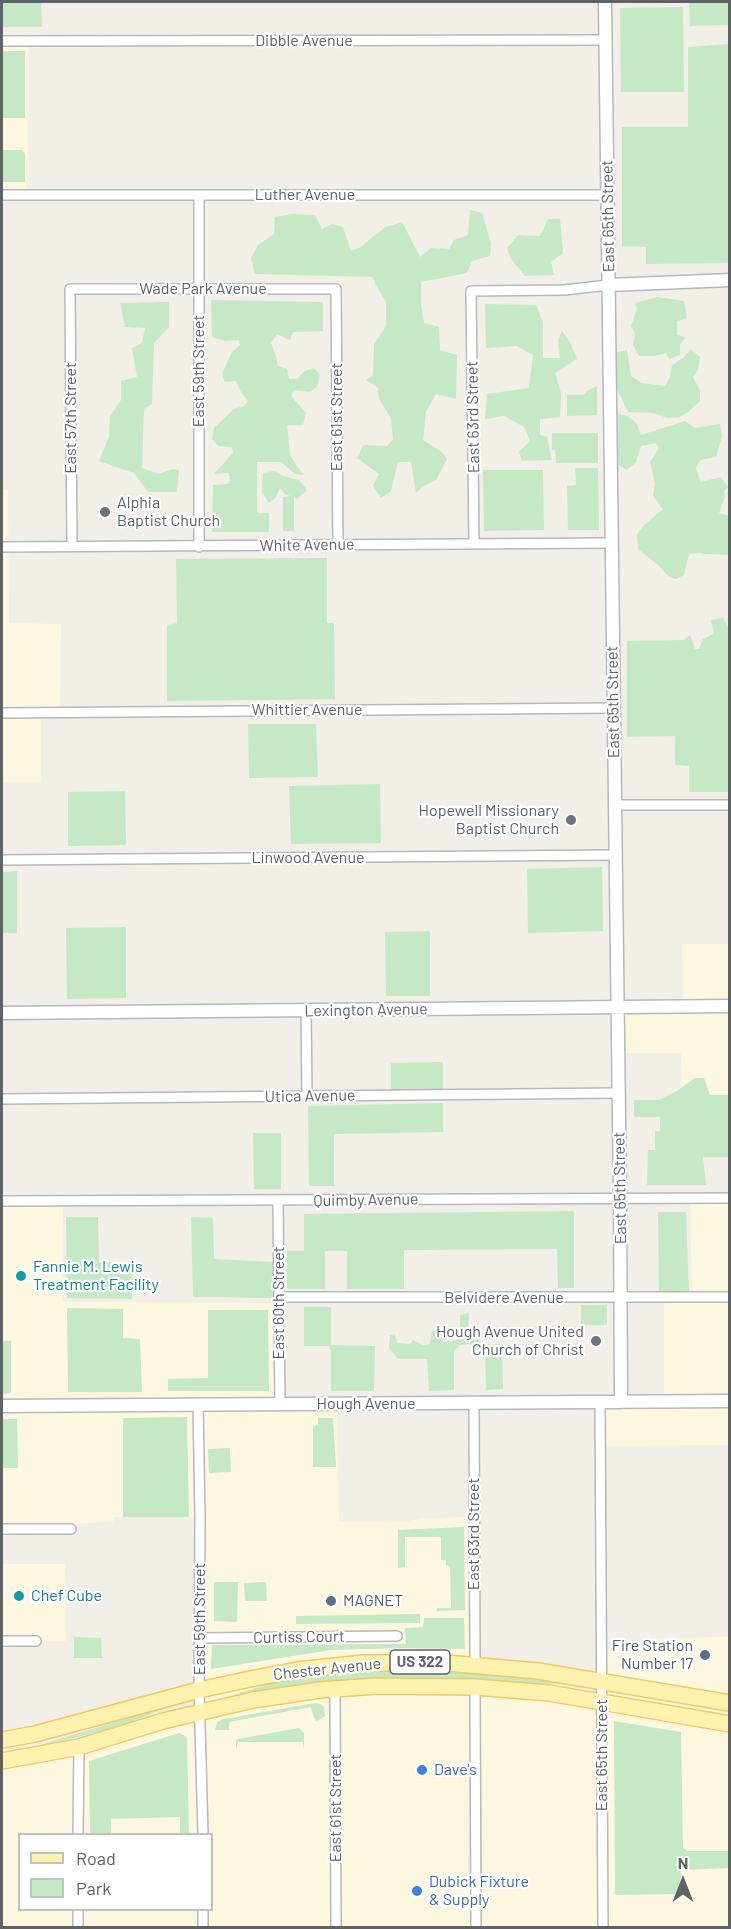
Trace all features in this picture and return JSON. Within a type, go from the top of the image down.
[{"type":"main road","name":"Chester Avenue","points":[[2,1740],[45,1732],[199,1690],[289,1671],[338,1665],[421,1662],[475,1664],[538,1671],[729,1703]]},
{"type":"main road","name":"Chester Avenue","points":[[2,1761],[79,1747],[163,1721],[272,1696],[335,1688],[396,1685],[476,1687],[549,1693],[729,1724]]},
{"type":"street","name":"East 65th Street","points":[[605,2],[621,1402]]},
{"type":"street","name":"Dibble Avenue","points":[[2,41],[606,40]]},
{"type":"street","name":"Luther Avenue","points":[[2,195],[608,195]]},
{"type":"street","name":"East 59th Street","points":[[199,195],[199,547]]},
{"type":"street","points":[[609,285],[729,280]]},
{"type":"street","name":"East 63rd Street","points":[[474,543],[471,291],[564,290],[609,285]]},
{"type":"street","name":"Wade Park Avenue","points":[[70,290],[336,290]]},
{"type":"street","name":"East 57th Street","points":[[70,290],[72,546]]},
{"type":"street","name":"East 61st Street","points":[[336,290],[338,545]]},
{"type":"street","name":"White Avenue","points":[[2,547],[612,543]]},
{"type":"street","name":"Whittier Avenue","points":[[2,713],[613,708]]},
{"type":"street","points":[[615,805],[729,805]]},
{"type":"street","name":"Linwood Avenue","points":[[2,860],[615,855]]},
{"type":"street","name":"Lexington Avenue","points":[[2,1013],[729,1006]]},
{"type":"street","points":[[306,1011],[307,1096]]},
{"type":"street","name":"Utica Avenue","points":[[2,1099],[618,1093]]},
{"type":"street","name":"Quimby Avenue","points":[[2,1201],[729,1198]]},
{"type":"street","name":"East 60th Street","points":[[278,1201],[280,1405]]},
{"type":"street","name":"Belvidere Avenue","points":[[279,1297],[729,1297]]},
{"type":"street","name":"Hough Avenue","points":[[2,1406],[729,1401]]},
{"type":"street","name":"East 65th Street","points":[[600,1402],[603,1928]]},
{"type":"street","name":"East 59th Street","points":[[198,1404],[199,1690],[203,1833]]},
{"type":"street","name":"East 63rd Street","points":[[474,1404],[475,1664]]},
{"type":"street","points":[[2,1528],[70,1529]]},
{"type":"street","name":"Curtiss Court","points":[[200,1638],[397,1636]]},
{"type":"street","points":[[2,1641],[36,1641]]},
{"type":"street","points":[[476,1687],[476,1928]]},
{"type":"street","name":"East 61st Street","points":[[335,1688],[336,1928]]},
{"type":"street","points":[[78,1833],[79,1747]]},
{"type":"street","points":[[78,1911],[78,1928]]},
{"type":"street","points":[[203,1911],[203,1928]]},
{"type":"shaded area","points":[[2,41],[28,41],[27,195],[2,195]]},
{"type":"shaded area","points":[[2,489],[8,489],[9,623],[61,624],[60,712],[41,713],[41,782],[2,782]]},
{"type":"shaded area","points":[[682,944],[729,944],[729,1095],[682,1095],[681,1053],[618,1053],[617,1007],[683,1008]]},
{"type":"shaded area","points":[[690,1198],[729,1198],[729,1445],[600,1446],[600,1402],[664,1402],[664,1298],[692,1297]]},
{"type":"shaded area","points":[[2,1201],[63,1201],[62,1302],[279,1303],[280,1405],[337,1404],[339,1522],[404,1522],[424,1518],[474,1517],[476,1687],[602,1703],[601,1648],[641,1648],[658,1638],[729,1637],[729,1927],[2,1927],[2,1761],[199,1712],[200,1517],[114,1517],[113,1522],[80,1523],[71,1529],[2,1529]]},
{"type":"shaded area","points":[[2,1564],[65,1564],[66,1641],[2,1641]]},
{"type":"green space","points":[[2,2],[41,2],[42,27],[2,27]]},
{"type":"green space","points":[[689,2],[729,2],[729,25],[690,26]]},
{"type":"green space","points":[[683,7],[684,92],[621,92],[620,8]]},
{"type":"green space","points":[[729,44],[729,263],[646,264],[646,247],[622,246],[622,127],[688,127],[688,47]]},
{"type":"green space","points":[[2,51],[25,51],[25,118],[2,118]]},
{"type":"green space","points":[[2,150],[21,150],[25,153],[25,182],[2,182]]},
{"type":"green space","points":[[470,210],[482,213],[491,243],[490,256],[472,261],[467,273],[421,282],[424,323],[439,327],[440,350],[457,355],[456,399],[436,394],[426,412],[423,440],[442,452],[447,459],[436,480],[416,493],[411,462],[398,462],[391,491],[381,498],[373,486],[379,474],[357,458],[363,445],[387,446],[393,439],[391,418],[379,399],[378,388],[366,380],[373,375],[374,344],[386,326],[386,302],[373,277],[255,274],[251,258],[258,245],[274,234],[275,217],[292,214],[315,215],[322,229],[332,224],[343,227],[351,251],[361,247],[386,227],[402,222],[420,257],[431,248],[449,249],[454,240],[468,235]]},
{"type":"green space","points":[[548,219],[560,219],[563,253],[551,262],[554,275],[525,276],[511,259],[507,248],[518,235],[540,236]]},
{"type":"green space","points":[[657,297],[684,301],[687,318],[677,321],[677,335],[685,337],[680,345],[680,355],[669,359],[666,353],[639,356],[633,345],[635,333],[631,326],[637,309],[635,303]]},
{"type":"green space","points":[[211,300],[323,302],[323,331],[293,332],[290,340],[277,334],[271,343],[278,366],[287,369],[289,379],[297,379],[305,371],[314,368],[320,375],[317,387],[310,392],[294,390],[291,396],[306,413],[303,425],[287,425],[290,455],[303,475],[295,474],[281,462],[257,462],[257,513],[269,513],[269,532],[212,532],[213,485],[230,482],[229,473],[214,474],[234,452],[231,447],[218,446],[212,439],[214,428],[234,409],[244,406],[248,401],[236,381],[225,382],[222,374],[232,352],[240,345],[239,340],[225,341],[212,337]]},
{"type":"green space","points":[[169,302],[169,327],[154,343],[152,404],[144,409],[142,468],[159,474],[173,469],[179,470],[177,492],[148,492],[134,473],[99,461],[109,437],[110,416],[121,400],[121,381],[137,377],[132,348],[142,343],[145,328],[125,327],[120,303]]},
{"type":"green space","points":[[485,304],[536,305],[543,322],[543,358],[560,358],[558,341],[562,331],[570,342],[577,359],[555,373],[561,393],[560,417],[540,419],[540,435],[547,437],[552,460],[522,461],[519,452],[530,441],[524,427],[504,416],[485,419],[487,394],[529,388],[533,355],[517,346],[486,348]]},
{"type":"green space","points":[[691,349],[700,357],[698,370],[693,377],[700,390],[700,401],[679,417],[667,418],[654,413],[628,412],[616,387],[614,353],[627,350],[631,376],[642,383],[665,386],[670,377],[672,365]]},
{"type":"green space","points":[[597,386],[597,415],[567,416],[567,395],[583,395]]},
{"type":"green space","points":[[618,414],[628,416],[637,424],[641,435],[685,421],[695,428],[720,424],[722,436],[716,457],[700,460],[696,468],[701,482],[721,477],[728,487],[724,491],[725,497],[719,513],[729,516],[729,555],[689,554],[684,575],[676,579],[669,577],[638,549],[637,535],[643,526],[663,509],[653,496],[655,483],[650,462],[659,448],[656,443],[641,446],[636,462],[627,470],[619,465],[614,454],[618,441]]},
{"type":"green space","points":[[552,433],[598,433],[598,463],[556,463],[555,450],[552,450]]},
{"type":"green space","points":[[575,468],[598,468],[599,530],[568,530],[567,486],[576,485]]},
{"type":"green space","points":[[483,470],[543,470],[544,530],[484,531]]},
{"type":"green space","points":[[274,471],[299,480],[307,490],[297,499],[294,497],[294,531],[283,531],[283,497],[291,496],[286,495],[280,488],[275,498],[269,503],[262,492],[263,473]]},
{"type":"green space","points":[[327,558],[327,623],[334,623],[335,699],[167,701],[167,625],[177,623],[176,559]]},
{"type":"green space","points":[[723,618],[730,631],[729,792],[689,792],[689,766],[675,765],[675,736],[627,737],[627,641],[684,640],[690,635],[695,649],[699,649],[703,639],[714,634],[711,620]]},
{"type":"green space","points":[[248,724],[316,724],[318,777],[249,778]]},
{"type":"green space","points":[[380,784],[381,843],[291,844],[289,786]]},
{"type":"green space","points":[[125,791],[126,845],[68,846],[68,792]]},
{"type":"green space","points":[[602,867],[603,931],[528,933],[527,869]]},
{"type":"green space","points":[[17,871],[17,933],[2,933],[2,872]]},
{"type":"green space","points":[[126,927],[126,998],[67,999],[66,928]]},
{"type":"green space","points":[[430,931],[430,996],[386,996],[385,932]]},
{"type":"green space","points":[[443,1062],[443,1089],[391,1090],[391,1063]]},
{"type":"green space","points":[[695,1078],[704,1078],[710,1095],[729,1095],[729,1157],[703,1157],[706,1185],[647,1185],[648,1150],[655,1150],[655,1131],[660,1131],[660,1117],[634,1117],[634,1100],[658,1100],[677,1091]]},
{"type":"green space","points":[[443,1103],[443,1132],[334,1134],[334,1186],[309,1186],[308,1106]]},
{"type":"green space","points":[[253,1133],[281,1133],[281,1189],[254,1189]]},
{"type":"green space","points":[[574,1211],[574,1288],[558,1288],[557,1249],[404,1250],[404,1289],[347,1289],[347,1251],[325,1251],[325,1289],[287,1289],[287,1251],[304,1251],[304,1214]]},
{"type":"green space","points":[[658,1212],[686,1212],[689,1294],[659,1295]]},
{"type":"green space","points":[[66,1217],[98,1217],[99,1262],[133,1263],[132,1299],[67,1298]]},
{"type":"green space","points":[[191,1217],[213,1218],[214,1259],[273,1262],[273,1298],[193,1297]]},
{"type":"green space","points":[[581,1305],[607,1305],[607,1325],[581,1325]]},
{"type":"green space","points":[[304,1307],[331,1307],[331,1345],[375,1346],[374,1391],[331,1391],[329,1346],[304,1346]]},
{"type":"green space","points":[[67,1308],[123,1309],[123,1338],[140,1339],[142,1392],[68,1392]]},
{"type":"green space","points":[[208,1310],[268,1310],[269,1391],[168,1391],[168,1379],[208,1378]]},
{"type":"green space","points":[[469,1313],[468,1334],[480,1340],[476,1352],[471,1344],[461,1345],[454,1350],[454,1390],[429,1391],[427,1359],[398,1359],[389,1348],[390,1335],[395,1334],[397,1343],[410,1344],[413,1340],[423,1345],[430,1344],[432,1331],[441,1328],[443,1342],[457,1340],[460,1336],[460,1315]]},
{"type":"green space","points":[[2,1341],[11,1341],[11,1393],[2,1394]]},
{"type":"green space","points":[[502,1344],[503,1389],[486,1390],[485,1345]]},
{"type":"green space","points":[[187,1417],[189,1517],[123,1517],[123,1418]]},
{"type":"green space","points":[[318,1418],[333,1418],[336,1467],[313,1467],[313,1426],[318,1425]]},
{"type":"green space","points":[[2,1419],[17,1419],[18,1468],[2,1468]]},
{"type":"green space","points":[[230,1448],[231,1472],[209,1473],[208,1449]]},
{"type":"green space","points":[[464,1527],[465,1610],[437,1611],[437,1608],[451,1608],[450,1566],[446,1565],[446,1560],[441,1560],[441,1537],[405,1537],[405,1567],[398,1568],[398,1530]]},
{"type":"green space","points":[[214,1582],[238,1582],[237,1622],[214,1621]]},
{"type":"green space","points":[[266,1582],[267,1601],[245,1601],[244,1583]]},
{"type":"green space","points":[[420,1614],[420,1623],[296,1624],[296,1616]]},
{"type":"green space","points":[[424,1618],[464,1618],[465,1649],[331,1650],[211,1669],[212,1645],[406,1644],[405,1628],[423,1627]]},
{"type":"green space","points":[[74,1637],[101,1638],[102,1658],[74,1658]]},
{"type":"green space","points":[[383,1670],[449,1671],[519,1676],[565,1682],[565,1684],[469,1679],[374,1678],[308,1683],[236,1695],[294,1678]]},
{"type":"green space","points":[[315,1703],[324,1707],[325,1716],[316,1721],[311,1707],[229,1722],[229,1730],[215,1730],[217,1722],[224,1719]]},
{"type":"green space","points":[[164,1707],[122,1726],[37,1747],[37,1746]]},
{"type":"green space","points":[[614,1721],[681,1732],[683,1848],[688,1851],[729,1851],[729,1868],[681,1870],[680,1894],[615,1895]]},
{"type":"green space","points":[[299,1728],[304,1733],[304,1749],[303,1742],[238,1742],[236,1749],[238,1739]]},
{"type":"green space","points":[[179,1733],[187,1737],[189,1833],[180,1833],[180,1817],[111,1819],[111,1833],[90,1833],[89,1761]]},
{"type":"place","name":"Alphia Baptist Church","points":[[105,512]]},
{"type":"place","name":"Hopewell Missionary Baptist Church","points":[[571,820]]},
{"type":"place","name":"Fannie M. Lewis Treatment Facility","points":[[21,1276]]},
{"type":"place","name":"Hough Avenue United Church of Christ","points":[[596,1341]]},
{"type":"place","name":"Chef Cube","points":[[19,1596]]},
{"type":"place","name":"MAGNET","points":[[331,1601]]},
{"type":"place","name":"Fire Station Number 17","points":[[705,1655]]},
{"type":"place","name":"Dave's","points":[[422,1770]]},
{"type":"place","name":"Dubick Fixture & Supply","points":[[417,1891]]}]
